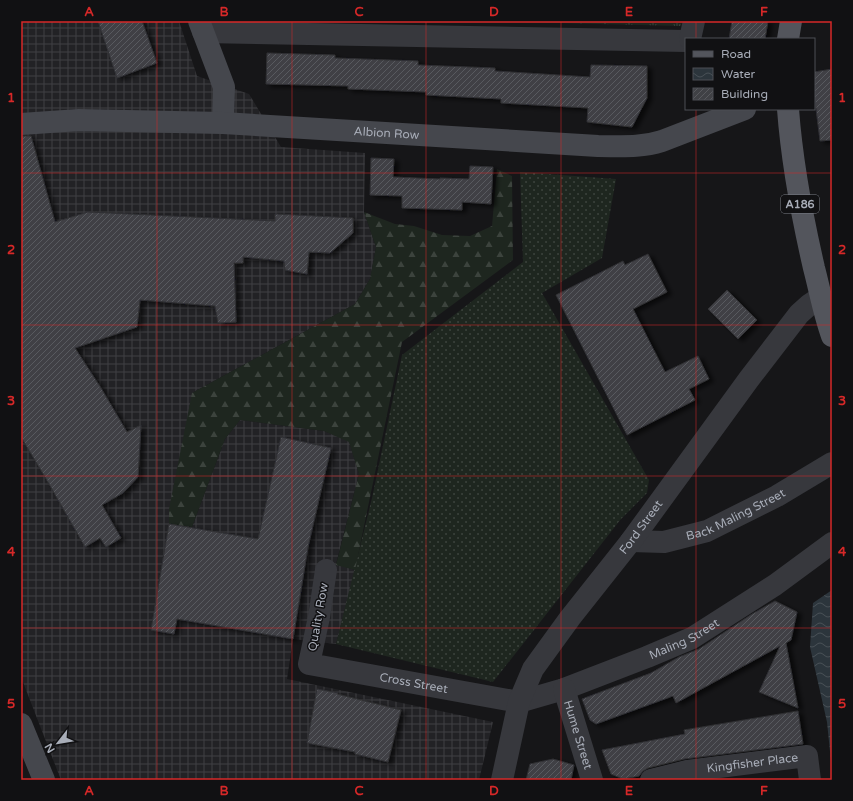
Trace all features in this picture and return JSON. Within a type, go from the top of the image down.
[{"type":"main road","points":[[788,38],[791,21]]},
{"type":"main road","name":"A186","points":[[788,110],[791,144],[808,244],[832,336]]},
{"type":"street","points":[[690,38],[694,21]]},
{"type":"street","points":[[223,123],[224,87],[201,26],[685,41]]},
{"type":"street","name":"Albion Row","points":[[21,124],[79,120],[223,123],[598,146],[639,147],[662,141],[742,110]]},
{"type":"street","name":"Ford Street","points":[[502,780],[519,702],[533,669],[570,618],[631,541],[749,379],[795,319],[809,305],[821,297]]},
{"type":"street","name":"Back Maling Street","points":[[631,541],[664,542],[707,531],[777,496],[832,463]]},
{"type":"street","name":"Maling Street","points":[[519,702],[564,690],[692,638],[775,585],[832,543]]},
{"type":"street","name":"Quality Row","points":[[309,664],[319,617],[326,570]]},
{"type":"street","name":"Cross Street","points":[[309,664],[519,702]]},
{"type":"street","name":"Hume Street","points":[[564,690],[592,780]]},
{"type":"street","points":[[21,724],[44,780]]},
{"type":"street","name":"Kingfisher Place","points":[[651,780],[687,771],[807,756],[810,780]]},
{"type":"shaded area","points":[[21,21],[179,21],[197,76],[249,94],[281,147],[365,153],[364,212],[376,247],[370,279],[355,304],[192,393],[192,527],[225,439],[240,420],[324,431],[349,441],[359,474],[336,564],[355,570],[336,644],[293,639],[287,679],[493,722],[479,780],[61,780],[21,677]]},
{"type":"green space","points":[[480,21],[682,21],[681,26]]},
{"type":"green space","points":[[497,169],[512,176],[513,260],[402,342],[355,570],[336,565],[359,474],[349,442],[324,431],[240,420],[225,439],[192,527],[169,524],[169,509],[192,393],[355,304],[370,279],[376,247],[364,212],[395,224],[414,226],[442,235],[470,236],[492,226]]},
{"type":"green space","points":[[520,172],[616,179],[602,258],[542,293],[649,480],[647,493],[621,519],[493,682],[336,644],[372,498],[402,355],[523,262]]},
{"type":"water","points":[[832,590],[832,771],[827,722],[810,647],[813,603]]},
{"type":"building","points":[[98,21],[142,21],[157,63],[117,78]]},
{"type":"building","points":[[732,21],[768,21],[765,38],[729,38]]},
{"type":"building","points":[[267,53],[335,55],[335,58],[418,61],[418,65],[495,68],[495,71],[590,77],[591,65],[647,66],[647,98],[632,127],[587,122],[588,108],[501,103],[501,99],[426,95],[426,92],[348,89],[348,86],[266,84]]},
{"type":"building","points":[[832,69],[832,140],[820,141],[815,101],[815,72]]},
{"type":"building","points":[[21,136],[31,136],[55,222],[88,212],[275,221],[275,214],[353,218],[353,233],[330,253],[309,252],[307,274],[285,270],[284,261],[243,257],[243,263],[234,263],[236,322],[218,323],[215,306],[140,300],[137,327],[75,348],[127,432],[141,425],[138,477],[123,493],[102,505],[121,538],[106,547],[100,538],[85,547],[21,437]]},
{"type":"building","points":[[371,158],[394,159],[393,177],[469,179],[470,166],[493,167],[491,204],[462,202],[462,210],[402,208],[402,196],[370,195]]},
{"type":"building","points":[[648,254],[667,292],[633,309],[665,372],[698,356],[709,379],[689,389],[695,400],[627,435],[556,295],[623,261],[625,265]]},
{"type":"building","points":[[727,290],[757,320],[738,339],[708,309]]},
{"type":"building","points":[[281,437],[331,448],[308,547],[293,639],[177,619],[174,634],[151,630],[169,524],[258,539]]},
{"type":"building","points":[[775,601],[797,612],[791,640],[786,643],[798,708],[759,692],[780,646],[676,703],[673,696],[596,724],[590,720],[582,699],[651,673],[679,657],[699,649],[752,614]]},
{"type":"building","points":[[317,689],[338,693],[337,694],[401,710],[388,762],[355,754],[355,752],[307,743]]},
{"type":"building","points":[[798,711],[803,744],[684,759],[648,768],[639,776],[623,779],[611,774],[602,750],[685,734],[684,730]]},
{"type":"building","points":[[553,759],[574,765],[571,780],[526,780],[530,764]]}]
